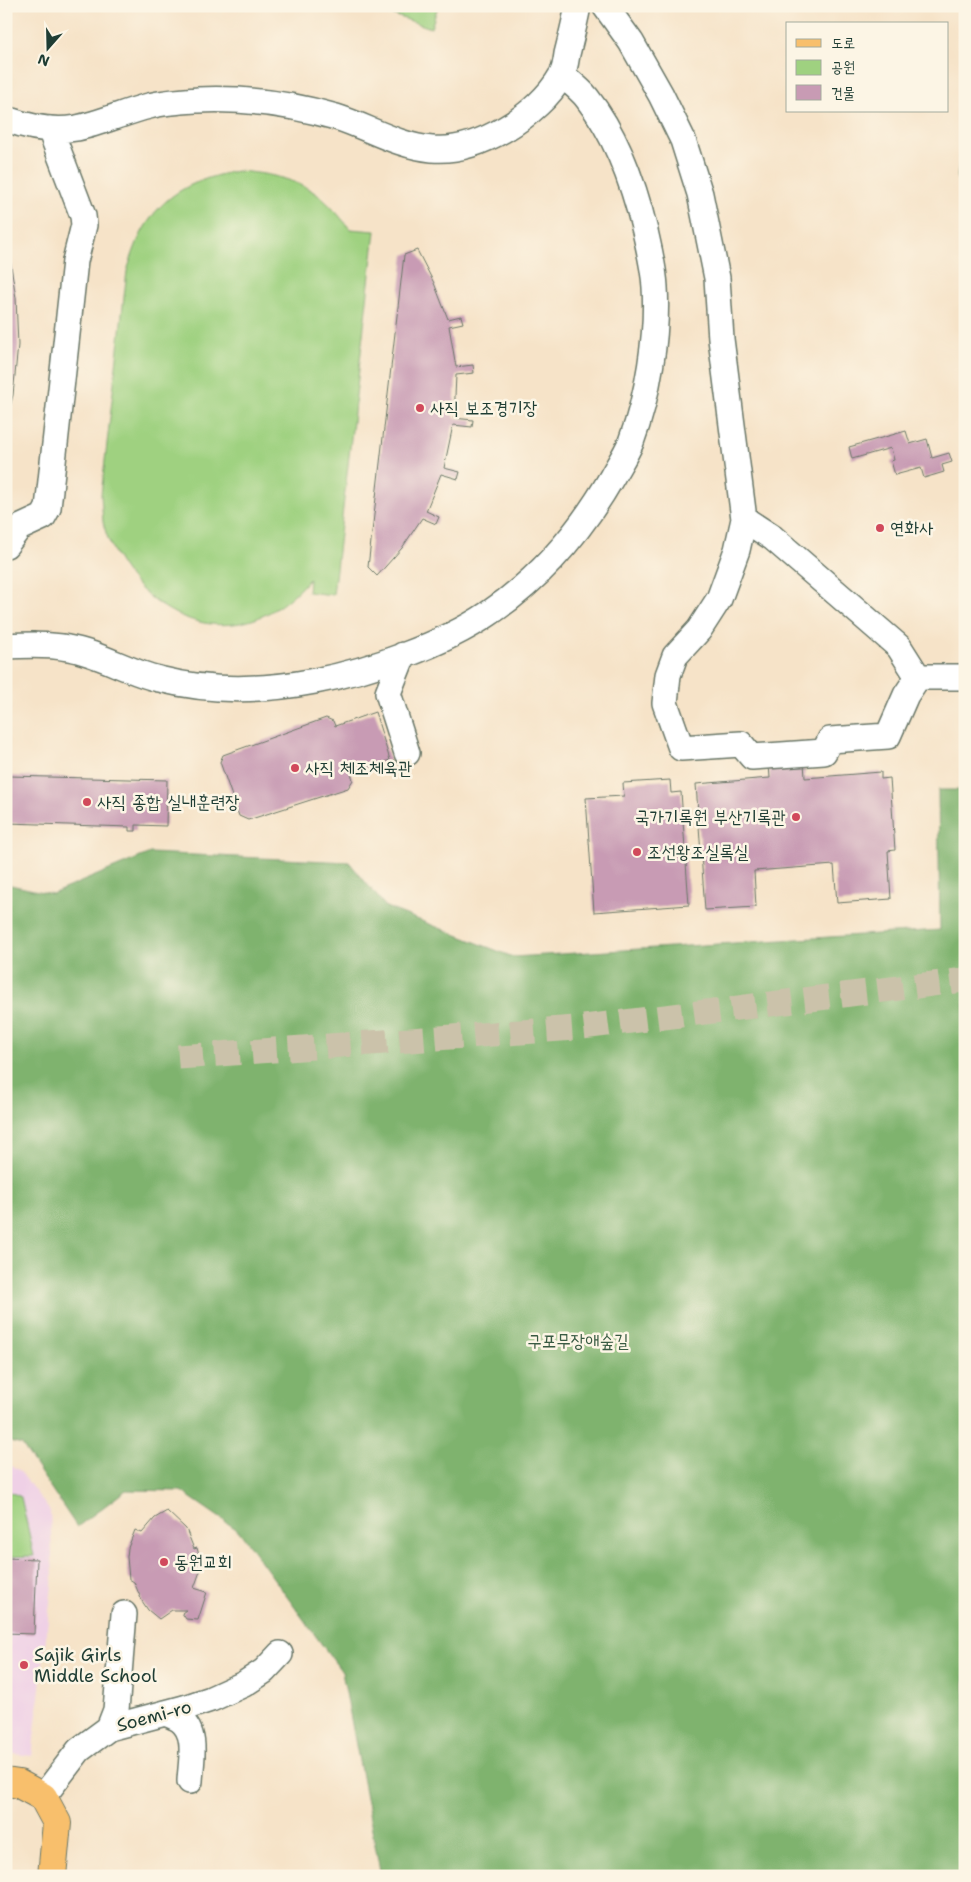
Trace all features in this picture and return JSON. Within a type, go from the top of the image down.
[{"type":"main road","points":[[6,1782],[19,1784],[43,1797],[57,1823],[52,1876]]},
{"type":"street","points":[[6,119],[21,125],[50,129],[76,128],[150,105],[198,100],[251,101],[296,107],[336,118],[403,143],[433,149],[464,146],[494,134],[522,118],[544,100],[562,75],[578,6]]},
{"type":"street","points":[[605,6],[631,42],[661,94],[683,140],[700,194],[717,278],[721,339],[744,518],[737,550],[719,598],[699,630],[675,656],[668,675],[665,703],[681,748],[741,744],[752,757],[761,757],[824,752],[830,740],[888,736],[906,695],[918,677]]},
{"type":"street","points":[[6,646],[29,645],[69,648],[157,679],[197,687],[234,689],[274,687],[317,681],[403,655],[451,636],[489,614],[555,557],[581,526],[630,445],[643,404],[650,364],[655,286],[642,217],[625,166],[607,129],[586,96],[562,75]]},
{"type":"street","points":[[6,545],[19,528],[43,517],[48,508],[75,260],[84,225],[83,216],[50,129]]},
{"type":"street","points":[[744,518],[773,538],[899,647],[918,677]]},
{"type":"street","points":[[403,655],[388,693],[407,753]]},
{"type":"street","points":[[918,677],[962,675]]},
{"type":"street","points":[[108,1728],[116,1710],[124,1614]]},
{"type":"street","name":"Soemi-ro","points":[[43,1797],[78,1750],[108,1728],[211,1699],[244,1684],[264,1671],[280,1654]]},
{"type":"street","points":[[165,1713],[180,1720],[189,1732],[192,1745],[190,1781]]},
{"type":"shaded area","name":"Sajik Girls Middle School","points":[[6,1464],[19,1470],[50,1511],[53,1577],[32,1756],[6,1753]]},
{"type":"green space","points":[[368,6],[438,6],[431,28]]},
{"type":"green space","points":[[965,120],[965,184],[957,179]]},
{"type":"green space","points":[[237,171],[260,173],[294,182],[324,200],[335,210],[350,229],[375,231],[333,595],[308,592],[309,579],[278,607],[255,619],[230,624],[205,623],[181,616],[159,604],[140,588],[124,568],[111,546],[103,522],[101,495],[127,271],[137,243],[147,224],[168,199],[201,181]]},
{"type":"green space","name":"구포무장애숲길","points":[[938,790],[965,790],[965,1876],[381,1876],[342,1672],[239,1531],[181,1491],[126,1490],[77,1527],[22,1445],[6,1441],[6,884],[52,894],[150,853],[349,862],[386,907],[513,957],[940,930]]},
{"type":"green space","points":[[6,1490],[21,1497],[34,1556],[6,1557]]},
{"type":"building","points":[[7,240],[16,298],[18,345],[13,395],[7,420]]},
{"type":"building","name":"사직 보조경기장","points":[[417,250],[434,283],[448,319],[461,316],[463,323],[449,326],[456,367],[473,365],[474,373],[456,375],[454,418],[473,420],[472,427],[453,425],[444,468],[460,472],[458,479],[441,474],[426,511],[439,517],[436,524],[422,518],[402,548],[377,576],[368,567],[404,255]]},
{"type":"building","points":[[906,431],[910,444],[927,439],[932,458],[949,453],[952,462],[942,465],[944,472],[924,478],[921,468],[895,475],[891,461],[894,460],[891,448],[852,459],[849,447]]},
{"type":"building","name":"사직 체조체육관","points":[[375,712],[390,760],[351,773],[353,780],[348,788],[248,820],[239,816],[220,762],[223,755],[326,718],[333,721],[335,726]]},
{"type":"building","name":"국가기록원 부산기록관","points":[[804,762],[805,778],[881,772],[881,779],[890,778],[895,850],[888,851],[891,899],[837,903],[834,865],[754,871],[756,907],[705,910],[696,784],[770,778],[769,765]]},
{"type":"building","name":"사직 종합 실내훈련장","points":[[9,776],[167,780],[166,826],[136,825],[136,831],[129,831],[129,827],[8,823]]},
{"type":"building","name":"조선왕조실록실","points":[[670,780],[671,793],[681,792],[689,905],[594,912],[586,798],[624,796],[623,783]]},
{"type":"building","name":"동원교회","points":[[167,1511],[186,1529],[194,1549],[197,1548],[202,1566],[194,1588],[207,1592],[198,1620],[186,1619],[182,1613],[186,1610],[172,1610],[159,1619],[148,1610],[134,1582],[129,1579],[128,1548],[135,1530],[142,1533],[155,1518]]},
{"type":"building","points":[[6,1558],[37,1559],[34,1634],[6,1633]]},
{"type":"tunnel","points":[[178,1057],[575,1028],[965,980]]},
{"type":"place","name":"사직 보조경기장","points":[[420,408]]},
{"type":"place","name":"연화사","points":[[880,528]]},
{"type":"place","name":"사직 체조체육관","points":[[295,768]]},
{"type":"place","name":"사직 종합 실내훈련장","points":[[87,802]]},
{"type":"place","name":"국가기록원 부산기록관","points":[[796,817]]},
{"type":"place","name":"조선왕조실록실","points":[[637,852]]},
{"type":"place","name":"동원교회","points":[[164,1562]]},
{"type":"place","name":"Sajik Girls Middle School","points":[[24,1665]]}]
